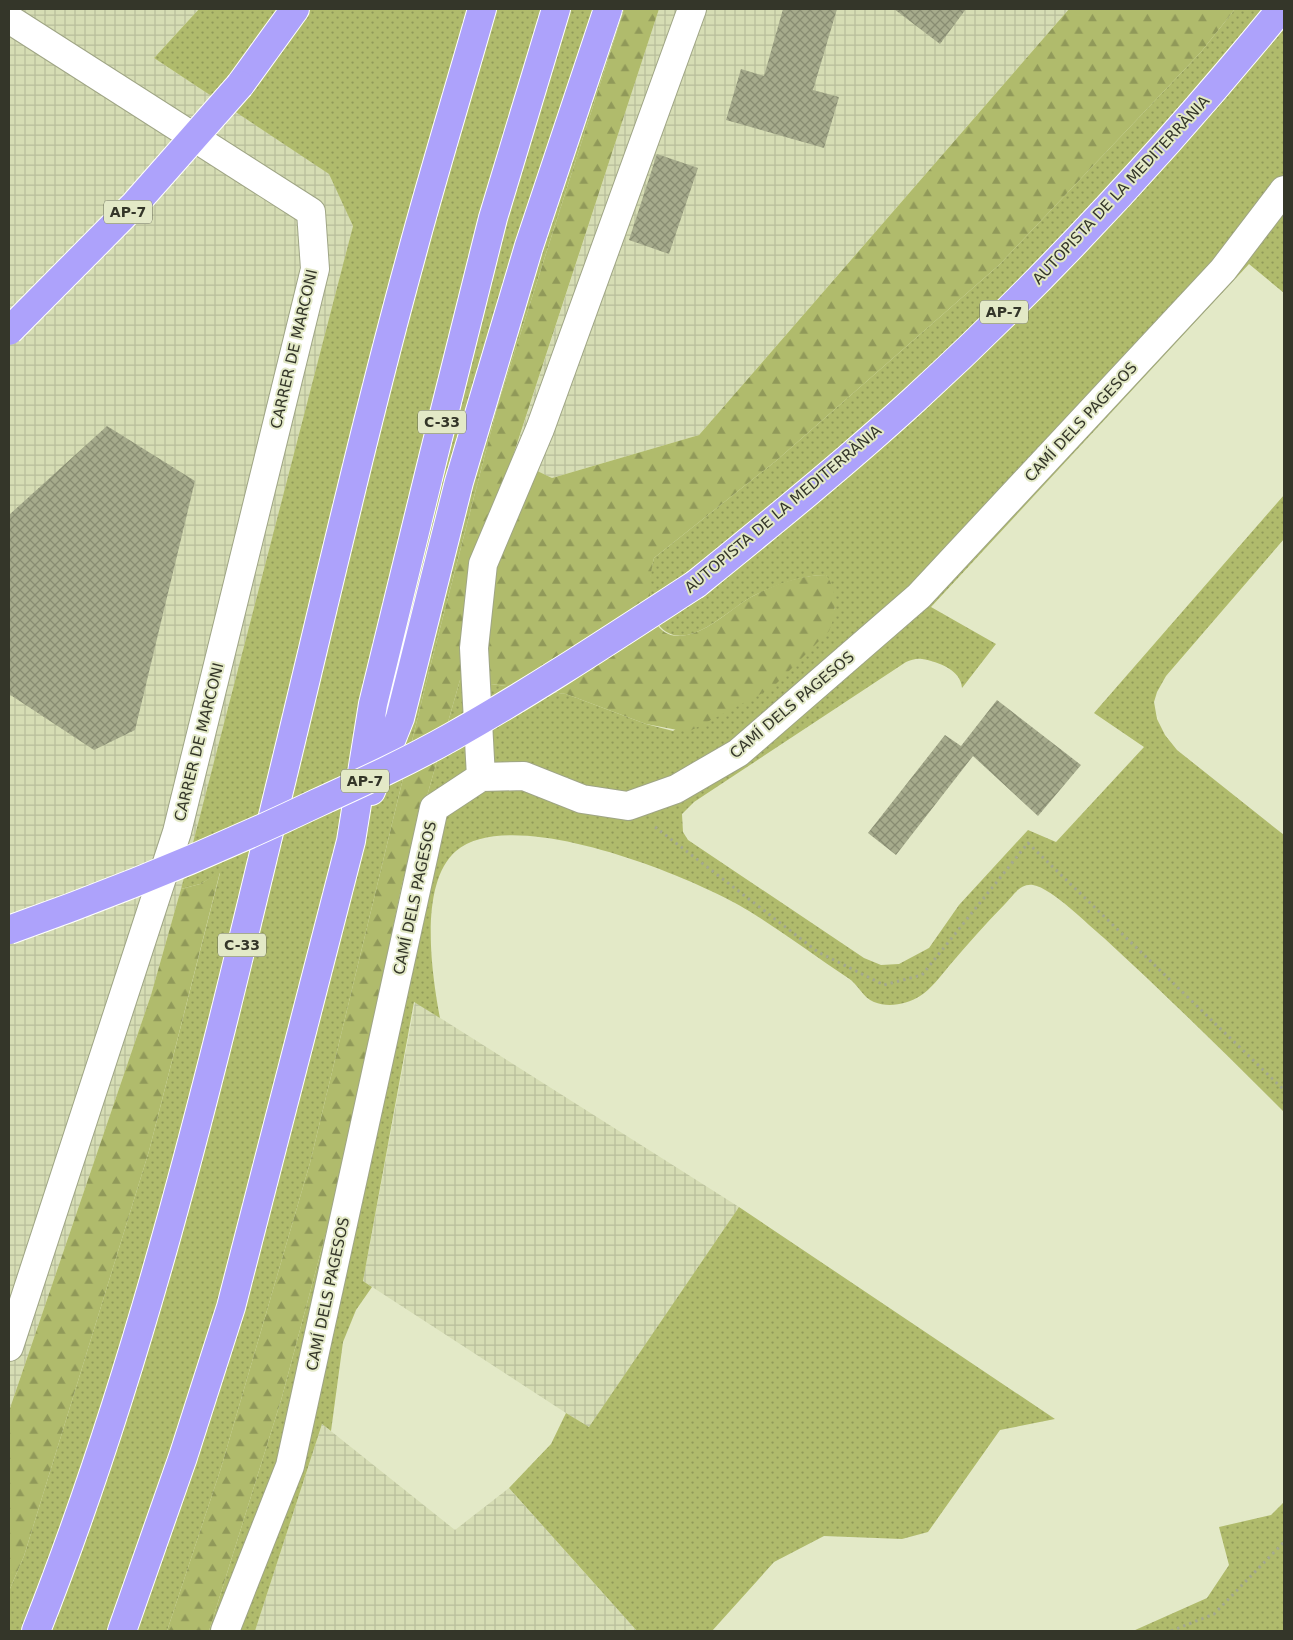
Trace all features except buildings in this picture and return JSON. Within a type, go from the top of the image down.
[{"type":"highway","name":"AP-7","points":[[9,331],[135,204],[240,85],[295,9]]},
{"type":"highway","name":"C-33","points":[[36,1631],[105,1438],[150,1294],[206,1093],[412,249],[482,9]]},
{"type":"highway","name":"C-33","points":[[122,1631],[183,1457],[231,1307],[351,841],[373,704],[431,467],[494,218],[556,9]]},
{"type":"highway","points":[[351,841],[400,718],[459,482],[518,284],[608,9]]},
{"type":"highway","name":"AUTOPISTA DE LA MEDITERRÀNIA","points":[[9,930],[120,890],[228,845],[452,737],[575,664],[696,584],[800,500],[914,400],[1058,260],[1214,92],[1281,9]]},
{"type":"street","points":[[481,777],[474,648],[484,564],[543,420],[692,9]]},
{"type":"street","name":"CARRER DE MARCONI","points":[[9,19],[311,212],[315,269],[177,832],[9,1347]]},
{"type":"street","name":"CAMÍ DELS PAGESOS","points":[[225,1631],[290,1466],[434,808],[481,777],[524,776],[582,799],[628,806],[676,789],[738,753],[919,596],[1223,270],[1284,190]]},
{"type":"path","points":[[628,806],[818,952],[884,985],[922,975],[1028,843],[1284,1090]]},
{"type":"path","points":[[1171,1631],[1214,1614],[1284,1542]]},
{"type":"shaded area","points":[[9,9],[199,9],[154,58],[330,174],[353,226],[181,889],[151,995],[9,1411]]},
{"type":"shaded area","points":[[659,9],[1069,9],[699,435],[552,478],[512,460]]},
{"type":"shaded area","points":[[415,1002],[739,1207],[589,1428],[363,1281]]},
{"type":"shaded area","points":[[322,1424],[455,1530],[509,1488],[637,1631],[255,1631]]},
{"type":"green space","points":[[199,9],[624,9],[498,404],[428,675],[310,1163],[221,1468],[167,1631],[9,1631],[9,1591],[24,1556],[149,1151],[220,873],[200,884],[181,889],[353,226],[329,174],[154,58]]},
{"type":"green space","points":[[624,9],[659,9],[512,459],[552,478],[699,435],[1069,9],[1235,9],[1201,52],[999,265],[777,460],[654,558],[650,587],[650,602],[653,616],[659,627],[668,634],[681,636],[707,627],[749,598],[774,586],[799,578],[826,575],[833,588],[835,602],[834,617],[829,631],[772,688],[688,732],[646,724],[566,694],[460,680],[402,884],[343,1169],[282,1397],[209,1631],[167,1631],[221,1468],[310,1163],[428,675],[498,404]]},
{"type":"green space","points":[[1235,9],[1284,9],[1284,293],[1249,264],[931,607],[996,644],[962,688],[958,676],[942,665],[920,659],[906,662],[694,802],[682,814],[683,832],[688,840],[864,958],[881,965],[899,964],[929,948],[959,905],[1028,830],[1056,842],[1144,747],[1094,713],[1284,495],[1284,539],[1166,676],[1154,702],[1157,719],[1165,735],[1177,750],[1284,835],[1284,1112],[1104,938],[1060,900],[1033,885],[1024,886],[1017,891],[924,993],[904,1003],[886,1005],[870,1000],[852,981],[749,911],[723,897],[647,864],[603,850],[559,840],[518,835],[482,838],[456,851],[444,866],[436,885],[432,907],[431,931],[434,978],[440,1018],[414,1002],[363,1281],[372,1287],[356,1310],[343,1342],[331,1431],[322,1424],[255,1631],[209,1631],[282,1397],[343,1169],[402,884],[460,680],[566,694],[646,724],[673,731],[835,609],[826,575],[817,575],[799,578],[757,594],[708,627],[694,633],[681,636],[669,633],[658,624],[649,601],[649,583],[654,558],[777,460],[999,265],[1201,52]]},
{"type":"green space","points":[[220,872],[149,1151],[24,1556],[9,1591],[9,1411],[151,995],[181,889],[200,884]]},
{"type":"green space","points":[[739,1207],[1055,1419],[1000,1430],[928,1532],[902,1539],[824,1536],[774,1562],[712,1631],[637,1631],[509,1488],[551,1444],[566,1413],[589,1427]]},
{"type":"green space","points":[[1284,1502],[1284,1631],[1133,1631],[1207,1598],[1229,1565],[1219,1527],[1271,1515]]}]
